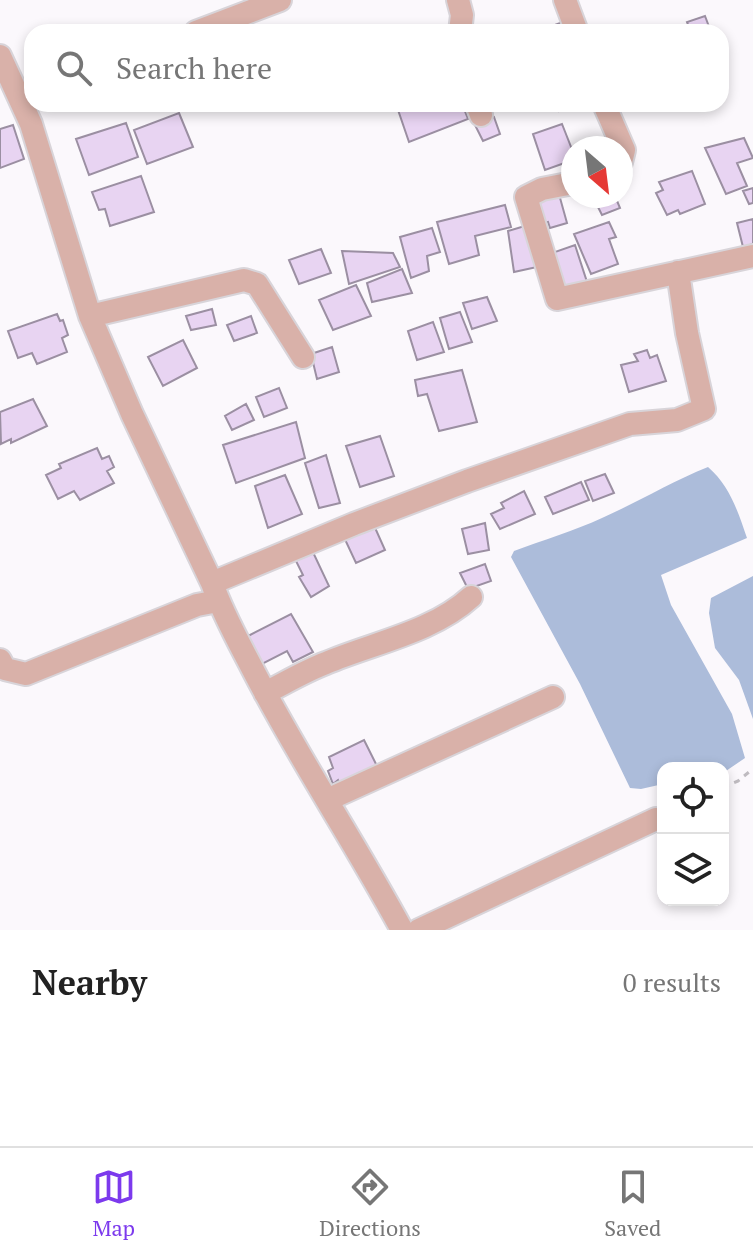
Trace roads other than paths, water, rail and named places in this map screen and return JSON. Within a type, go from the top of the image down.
[{"type":"street","points":[[217,24],[280,0]]},
{"type":"street","points":[[458,0],[461,24]]},
{"type":"street","points":[[565,0],[574,24]]},
{"type":"street","points":[[0,56],[24,94]]},
{"type":"street","points":[[29,112],[90,316],[132,414],[265,693],[402,930]]},
{"type":"street","points":[[607,112],[618,136]]},
{"type":"street","points":[[561,185],[542,189],[526,197],[557,299],[753,256]]},
{"type":"street","points":[[0,660],[5,669],[26,674],[197,605],[215,592],[354,524],[630,424],[677,420],[704,409],[687,333],[678,272]]},
{"type":"street","points":[[90,316],[244,280],[257,284],[303,357]]},
{"type":"street","points":[[265,693],[325,663],[399,636],[458,609],[471,597]]},
{"type":"street","points":[[327,800],[553,697]]},
{"type":"street","points":[[419,930],[656,819]]},
{"type":"water","points":[[708,467],[716,474],[737,509],[747,538],[661,575],[671,605],[732,714],[745,758],[729,769],[729,762],[657,762],[657,785],[630,788],[580,684],[511,557],[514,551],[591,523]]},
{"type":"water","points":[[753,576],[753,719],[739,680],[715,648],[709,613],[711,598]]}]
